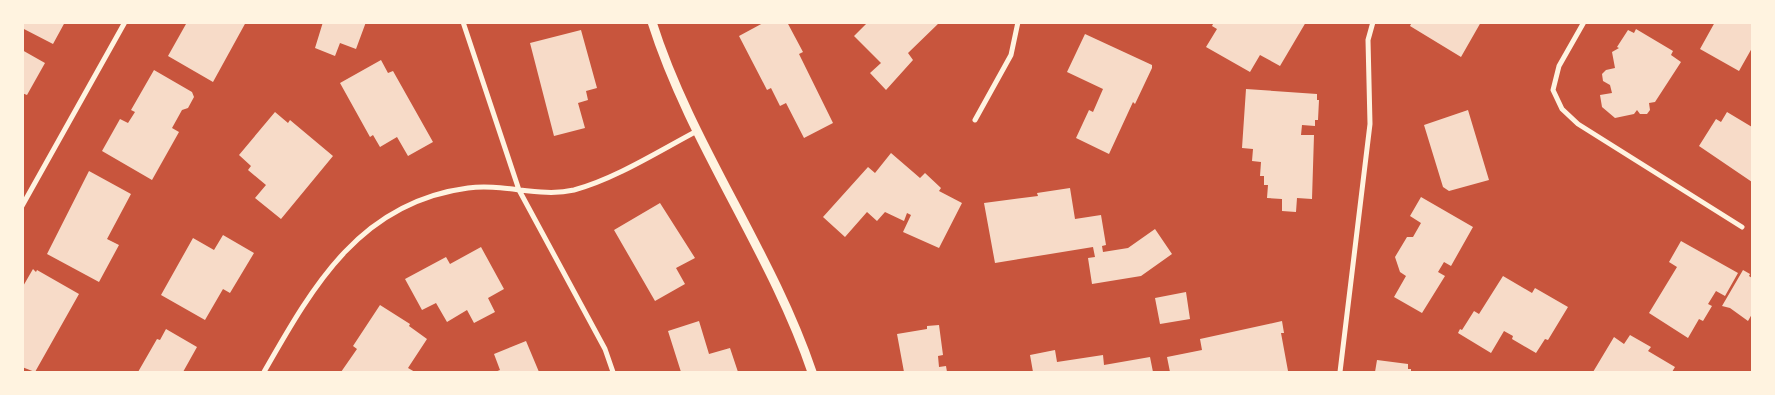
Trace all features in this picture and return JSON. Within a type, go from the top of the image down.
[{"type":"street","points":[[22,206],[125,22]]},
{"type":"street","points":[[463,22],[519,190],[605,349],[613,372]]},
{"type":"street","points":[[652,22],[697,132],[781,293],[798,330],[812,372]]},
{"type":"street","points":[[975,120],[1011,55],[1018,22]]},
{"type":"street","points":[[1340,372],[1370,124],[1368,40],[1373,22]]},
{"type":"street","points":[[1584,22],[1559,66],[1552,90],[1562,108],[1578,124],[1742,227]]},
{"type":"street","points":[[264,372],[300,309],[342,253],[391,214],[432,195],[460,189],[494,187],[519,190],[572,190],[596,182],[697,132]]},
{"type":"building","points":[[22,22],[65,22],[53,44],[22,28]]},
{"type":"building","points":[[183,22],[246,22],[213,82],[168,56],[186,24]]},
{"type":"building","points":[[323,22],[366,22],[356,49],[340,43],[335,56],[315,48]]},
{"type":"building","points":[[765,22],[787,22],[803,52],[799,54],[833,123],[804,138],[786,103],[780,106],[771,88],[767,90],[739,36]]},
{"type":"building","points":[[868,22],[940,22],[908,53],[913,60],[886,90],[870,73],[881,63],[854,36]]},
{"type":"building","points":[[1214,22],[1306,22],[1280,66],[1260,55],[1250,72],[1206,47],[1217,29],[1212,26]]},
{"type":"building","points":[[1412,22],[1481,22],[1461,57],[1410,26]]},
{"type":"building","points":[[1715,22],[1752,22],[1752,48],[1739,71],[1700,49]]},
{"type":"building","points":[[1636,29],[1673,51],[1671,55],[1681,62],[1655,102],[1649,103],[1650,110],[1647,114],[1640,114],[1637,110],[1634,114],[1615,118],[1602,107],[1600,95],[1612,93],[1610,85],[1603,81],[1602,74],[1606,70],[1615,68],[1612,52],[1619,48],[1617,47],[1628,30],[1634,33]]},
{"type":"building","points":[[581,30],[597,88],[586,91],[588,100],[578,103],[585,128],[554,136],[530,43]]},
{"type":"building","points":[[1085,34],[1152,65],[1135,104],[1133,102],[1109,154],[1076,138],[1089,110],[1093,112],[1103,89],[1067,72]]},
{"type":"building","points":[[22,50],[45,63],[27,95],[22,93]]},
{"type":"building","points":[[381,60],[388,73],[393,71],[433,142],[408,156],[397,137],[380,147],[373,135],[370,137],[340,83]]},
{"type":"building","points":[[154,70],[192,92],[194,97],[188,108],[182,110],[172,128],[179,132],[152,180],[102,151],[120,119],[128,123],[135,112],[131,110]]},
{"type":"building","points":[[1246,89],[1317,94],[1317,100],[1319,100],[1318,120],[1315,120],[1315,126],[1302,125],[1301,135],[1314,135],[1312,199],[1297,198],[1296,212],[1282,211],[1282,199],[1267,198],[1268,185],[1264,185],[1264,176],[1260,176],[1261,162],[1252,161],[1253,149],[1242,148]]},
{"type":"building","points":[[1468,110],[1489,180],[1449,191],[1443,187],[1424,125]]},
{"type":"building","points":[[275,112],[288,123],[290,120],[333,156],[281,219],[255,198],[266,185],[248,170],[251,166],[239,155]]},
{"type":"building","points":[[1727,112],[1752,127],[1752,182],[1699,146],[1716,119],[1721,122]]},
{"type":"building","points":[[891,153],[920,178],[925,173],[941,188],[939,191],[962,203],[939,248],[903,232],[911,215],[907,213],[904,221],[885,212],[877,221],[867,212],[845,237],[823,217],[868,167],[875,173]]},
{"type":"building","points":[[89,171],[131,194],[107,239],[119,245],[99,282],[47,254]]},
{"type":"building","points":[[1070,188],[1075,219],[1101,215],[1106,245],[1102,246],[1103,252],[1128,248],[1155,229],[1172,254],[1141,276],[1092,284],[1088,258],[1095,257],[1093,247],[995,263],[984,203],[1038,196],[1037,193]]},
{"type":"building","points":[[1421,197],[1473,227],[1451,266],[1444,262],[1438,272],[1445,276],[1422,313],[1394,297],[1406,276],[1400,272],[1395,257],[1407,237],[1413,237],[1421,223],[1410,216]]},
{"type":"building","points":[[660,203],[695,258],[676,268],[685,284],[655,301],[614,230]]},
{"type":"building","points":[[223,235],[254,253],[230,293],[223,289],[205,320],[161,295],[193,238],[214,250]]},
{"type":"building","points":[[1681,241],[1738,273],[1725,296],[1716,291],[1708,304],[1712,306],[1703,321],[1699,319],[1688,338],[1649,313],[1677,267],[1669,262]]},
{"type":"building","points":[[481,247],[504,289],[488,298],[495,312],[474,323],[467,310],[447,322],[436,303],[422,310],[405,279],[446,257],[450,264]]},
{"type":"building","points":[[33,269],[79,294],[35,372],[22,367],[22,288]]},
{"type":"building","points":[[1743,270],[1750,274],[1749,276],[1752,278],[1752,314],[1748,321],[1730,308],[1722,306]]},
{"type":"building","points":[[1503,276],[1532,293],[1535,288],[1568,307],[1548,340],[1545,339],[1536,353],[1512,339],[1513,336],[1504,331],[1491,353],[1458,333],[1474,311],[1479,314]]},
{"type":"building","points":[[1186,292],[1190,319],[1160,324],[1155,298]]},
{"type":"building","points":[[380,305],[410,324],[409,326],[427,339],[408,368],[415,372],[341,372],[357,349],[353,346]]},
{"type":"building","points":[[699,321],[709,354],[730,348],[738,372],[681,372],[668,331]]},
{"type":"building","points":[[1282,321],[1284,333],[1281,333],[1288,371],[1170,372],[1167,357],[1202,350],[1200,339]]},
{"type":"building","points":[[939,325],[943,355],[938,356],[939,367],[946,366],[947,372],[904,372],[897,334],[927,329],[927,326]]},
{"type":"building","points":[[166,329],[197,347],[183,372],[138,372],[157,339],[160,340]]},
{"type":"building","points":[[1630,335],[1651,347],[1648,351],[1675,367],[1672,372],[1593,372],[1614,337],[1624,344]]},
{"type":"building","points":[[526,341],[539,372],[495,372],[500,370],[494,354]]},
{"type":"building","points":[[1055,350],[1057,362],[1103,355],[1104,365],[1150,357],[1153,372],[1033,372],[1030,355]]},
{"type":"building","points":[[1377,360],[1408,364],[1408,369],[1411,369],[1411,372],[1375,372]]}]
